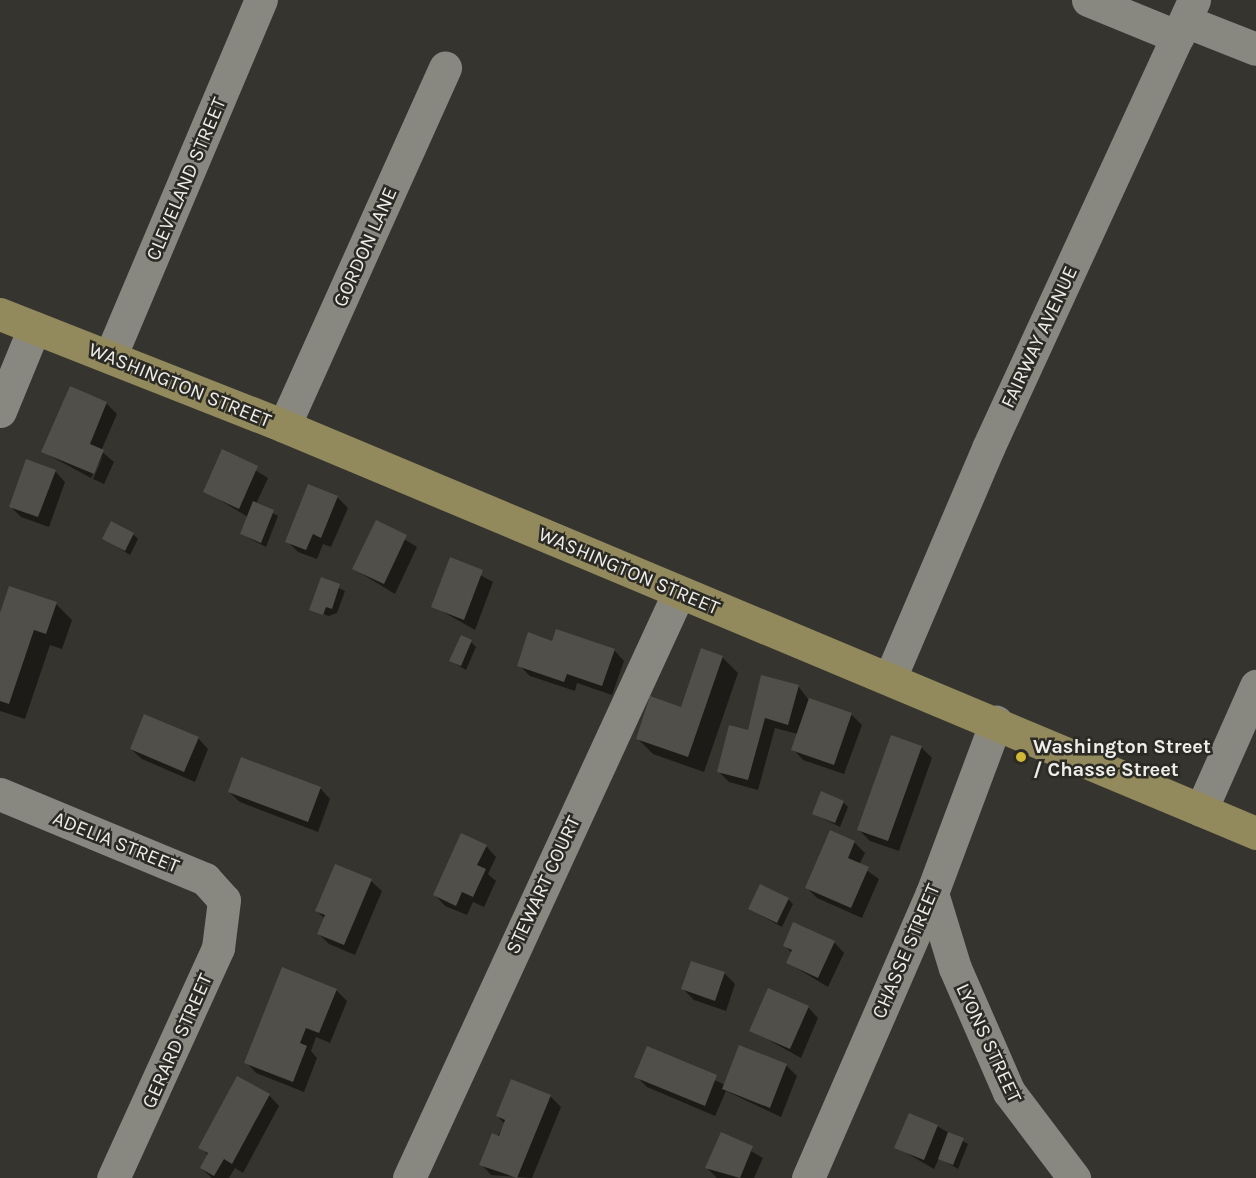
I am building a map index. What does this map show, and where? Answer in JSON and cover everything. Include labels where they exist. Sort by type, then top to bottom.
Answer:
[{"type":"main road","name":"WASHINGTON STREET","points":[[0,314],[284,426],[996,722],[1256,833]]},
{"type":"street","name":"CLEVELAND STREET","points":[[111,357],[261,0]]},
{"type":"street","points":[[1088,0],[1186,19],[1256,50]]},
{"type":"street","name":"FAIRWAY AVENUE","points":[[890,678],[988,448],[1186,19]]},
{"type":"street","name":"GORDON LANE","points":[[284,426],[445,67]]},
{"type":"street","points":[[0,411],[34,328]]},
{"type":"street","name":"STEWART COURT","points":[[409,1178],[679,592]]},
{"type":"street","points":[[1201,810],[1256,686]]},
{"type":"street","name":"CHASSE STREET","points":[[808,1178],[932,893],[996,722]]},
{"type":"street","name":"ADELIA STREET","points":[[0,795],[205,879],[224,900]]},
{"type":"street","name":"LYONS STREET","points":[[932,893],[955,968],[1009,1092],[1048,1150],[1074,1178]]},
{"type":"street","name":"GERARD STREET","points":[[113,1178],[218,948],[224,900]]},
{"type":"building","points":[[70,386],[107,402],[90,444],[104,450],[94,474],[41,452]]},
{"type":"building","points":[[222,449],[258,466],[239,509],[203,492]]},
{"type":"building","points":[[26,459],[56,470],[38,517],[9,507]]},
{"type":"building","points":[[308,484],[338,496],[321,538],[313,534],[306,550],[285,542]]},
{"type":"building","points":[[253,501],[274,510],[261,543],[240,534]]},
{"type":"building","points":[[376,520],[407,535],[384,584],[352,569]]},
{"type":"building","points":[[111,521],[134,533],[125,551],[102,539]]},
{"type":"building","points":[[450,557],[483,570],[464,620],[431,607]]},
{"type":"building","points":[[321,577],[340,584],[332,609],[326,607],[323,615],[309,610]]},
{"type":"building","points":[[9,586],[57,602],[46,634],[34,630],[9,704],[0,701],[0,613]]},
{"type":"building","points":[[556,629],[615,649],[602,686],[567,674],[564,682],[517,666],[528,632],[552,641]]},
{"type":"building","points":[[461,635],[472,640],[461,666],[449,661]]},
{"type":"building","points":[[701,648],[723,656],[688,757],[636,739],[650,696],[681,707]]},
{"type":"building","points":[[761,675],[799,685],[788,725],[765,718],[748,780],[717,772],[729,725],[748,730]]},
{"type":"building","points":[[809,698],[852,713],[834,765],[791,750]]},
{"type":"building","points":[[144,714],[199,737],[184,772],[130,749]]},
{"type":"building","points":[[891,735],[922,746],[888,841],[857,830]]},
{"type":"building","points":[[241,757],[321,787],[308,822],[228,792]]},
{"type":"building","points":[[821,791],[844,801],[835,823],[812,814]]},
{"type":"building","points":[[830,830],[855,841],[848,858],[869,867],[851,908],[805,888]]},
{"type":"building","points":[[461,833],[487,845],[477,865],[486,869],[473,897],[462,892],[456,906],[433,895]]},
{"type":"building","points":[[335,864],[372,879],[344,945],[317,934],[325,915],[315,911]]},
{"type":"building","points":[[760,884],[789,898],[777,923],[748,909]]},
{"type":"building","points":[[793,922],[835,941],[818,978],[786,963],[792,950],[783,946]]},
{"type":"building","points":[[691,961],[725,972],[715,1001],[681,989]]},
{"type":"building","points":[[282,967],[337,989],[319,1033],[306,1028],[300,1043],[307,1046],[293,1082],[244,1063]]},
{"type":"building","points":[[768,988],[809,1006],[790,1049],[749,1031]]},
{"type":"building","points":[[739,1045],[787,1064],[770,1108],[722,1089]]},
{"type":"building","points":[[647,1046],[717,1075],[705,1106],[634,1077]]},
{"type":"building","points":[[237,1076],[270,1094],[232,1164],[224,1159],[214,1176],[200,1168],[208,1153],[198,1148]]},
{"type":"building","points":[[511,1079],[551,1095],[517,1178],[479,1165],[492,1133],[499,1136],[505,1120],[496,1116]]},
{"type":"building","points":[[909,1113],[938,1125],[924,1160],[894,1148]]},
{"type":"building","points":[[721,1132],[753,1146],[740,1178],[705,1168]]},
{"type":"building","points":[[948,1132],[964,1138],[953,1165],[938,1159]]},
{"type":"place","name":"Washington Street / Chasse Street","points":[[1021,757]]}]
